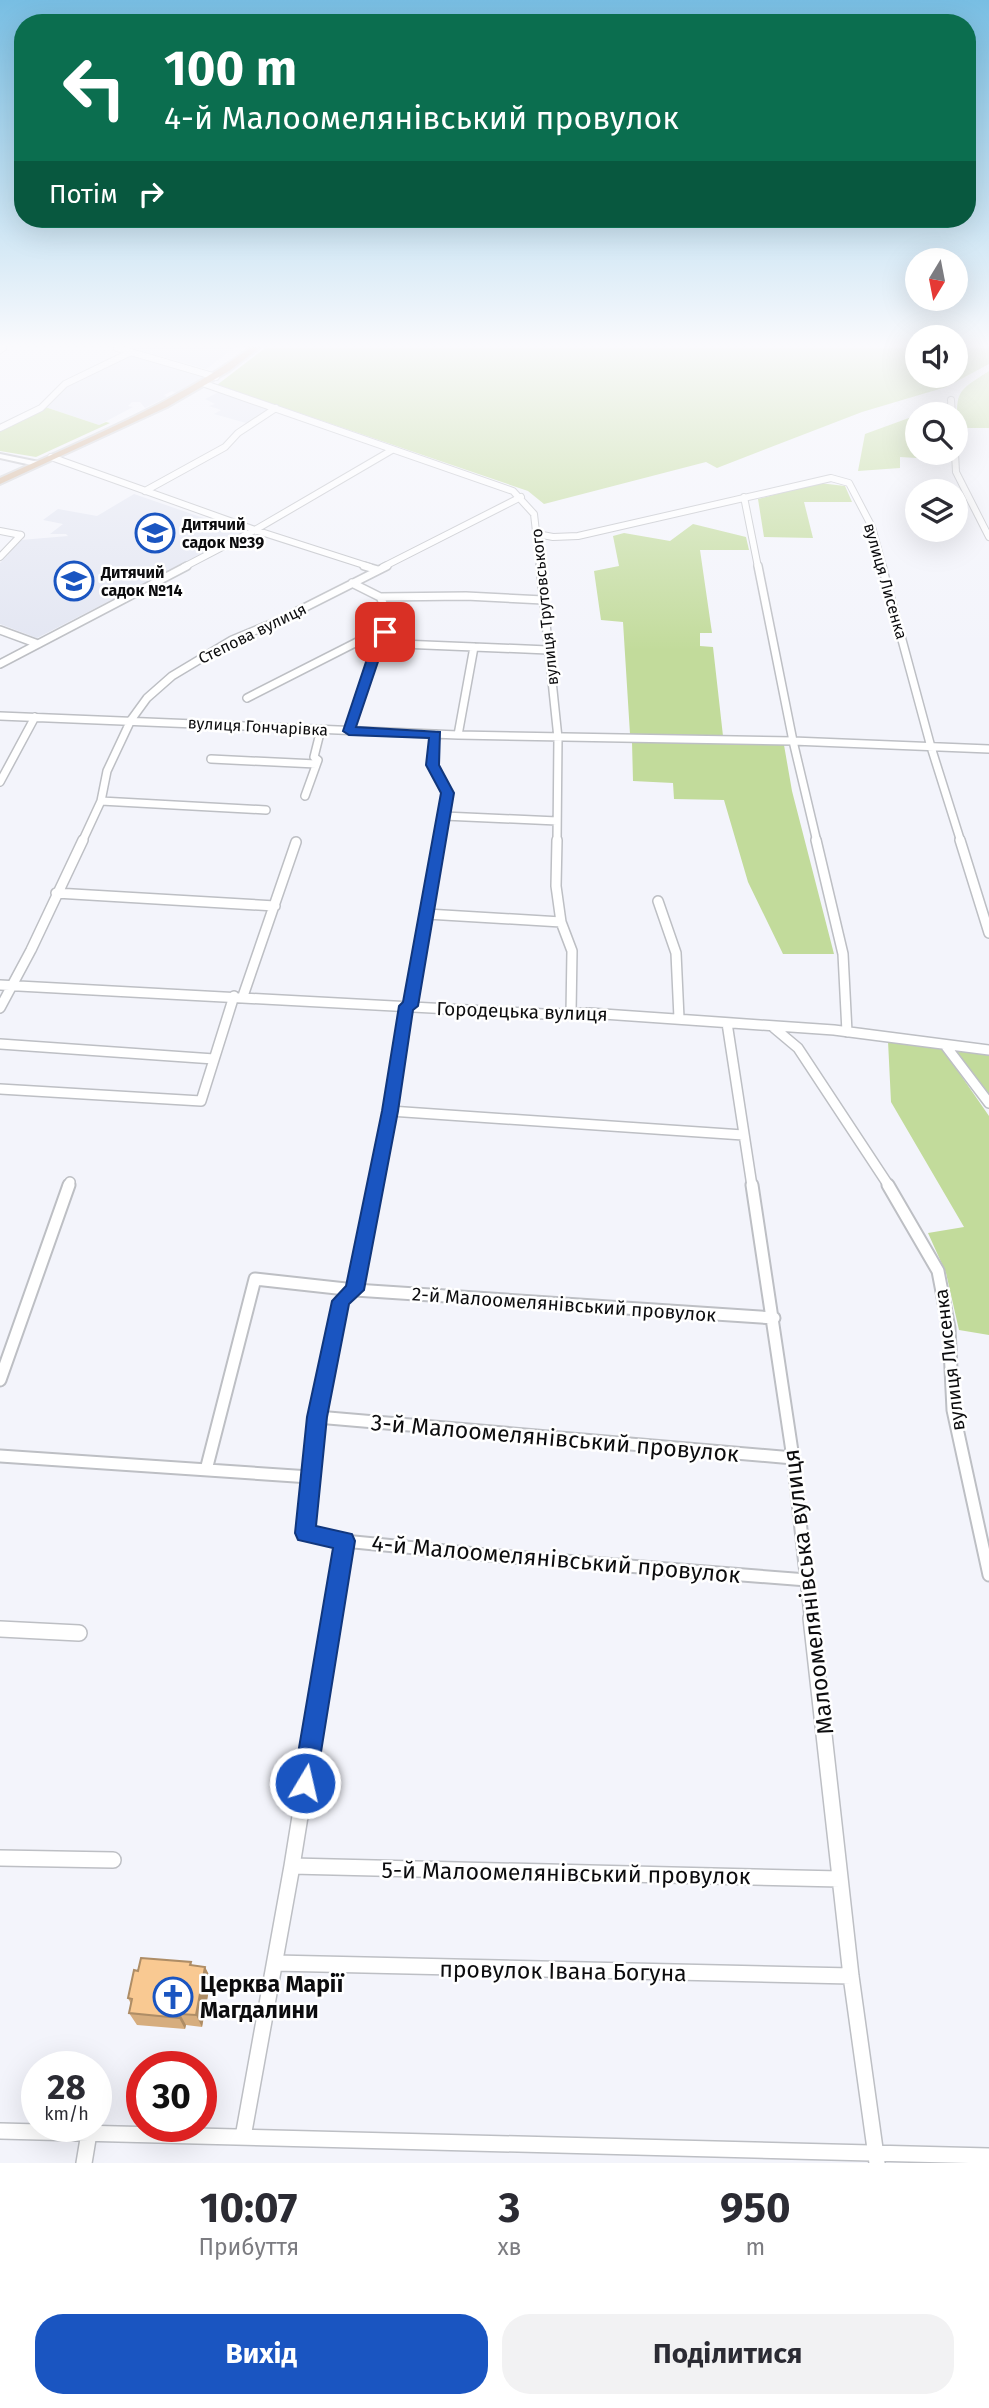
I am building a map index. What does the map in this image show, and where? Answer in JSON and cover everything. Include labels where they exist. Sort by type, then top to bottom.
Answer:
[{"type":"main road","points":[[0,481],[68,449]]},
{"type":"main road","points":[[0,456],[36,464]]},
{"type":"street","points":[[145,491],[221,449]]},
{"type":"street","points":[[389,449],[513,491],[521,497]]},
{"type":"street","points":[[0,664],[254,530],[392,450]]},
{"type":"street","points":[[51,457],[254,530],[378,570]]},
{"type":"street","points":[[956,465],[956,472],[989,537]]},
{"type":"street","name":"вулиця Лисенка","points":[[537,534],[554,537],[578,536],[831,478],[849,483],[872,527],[931,747],[989,933]]},
{"type":"street","name":"вулиця Трутовського","points":[[521,497],[534,513],[558,738],[556,886],[561,922],[572,951],[571,1013]]},
{"type":"street","name":"Степова вулиця","points":[[0,1008],[5,985],[32,950],[56,893],[101,801],[107,771],[131,720],[147,698],[172,676],[232,640],[278,621],[521,497]]},
{"type":"street","points":[[744,497],[793,741],[843,954],[847,1032]]},
{"type":"street","points":[[0,531],[21,535],[0,557]]},
{"type":"street","points":[[352,583],[380,597],[466,596],[542,600]]},
{"type":"street","points":[[349,731],[377,647],[391,620],[380,597]]},
{"type":"street","points":[[0,630],[38,644]]},
{"type":"street","points":[[385,632],[391,640],[401,644],[548,650]]},
{"type":"street","points":[[247,698],[361,640],[385,632]]},
{"type":"street","points":[[458,736],[474,647]]},
{"type":"street","name":"вулиця Гончарівка","points":[[0,716],[558,738]]},
{"type":"street","points":[[0,782],[35,717]]},
{"type":"street","points":[[305,796],[318,760],[314,757],[321,729]]},
{"type":"street","points":[[0,1456],[310,1477],[317,1417],[341,1301],[355,1290],[444,816],[447,793],[432,765],[436,734]]},
{"type":"street","points":[[558,738],[793,741],[989,749]]},
{"type":"street","points":[[211,759],[316,764]]},
{"type":"street","points":[[101,801],[266,810]]},
{"type":"street","points":[[444,816],[557,821]]},
{"type":"street","points":[[0,1089],[201,1101],[214,1059],[275,906],[296,842]]},
{"type":"street","points":[[56,893],[275,906]]},
{"type":"street","points":[[658,901],[676,953],[679,1018]]},
{"type":"street","points":[[427,914],[561,922]]},
{"type":"street","name":"Городецька вулиця","points":[[5,985],[679,1018],[834,1030],[989,1051]]},
{"type":"street","name":"Малоомелянівська вулиця","points":[[727,1023],[774,1318],[793,1458],[851,1976],[877,2158]]},
{"type":"street","name":"вулиця Лисенка","points":[[773,1026],[798,1048],[883,1176],[938,1271],[949,1328],[953,1410],[989,1575]]},
{"type":"street","points":[[0,1044],[214,1059]]},
{"type":"street","points":[[945,1045],[989,1103]]},
{"type":"street","points":[[390,1111],[743,1135]]},
{"type":"street","points":[[0,1380],[70,1182]]},
{"type":"street","name":"2-й Малоомелянівський провулок","points":[[206,1470],[255,1279],[355,1290],[774,1318]]},
{"type":"street","name":"3-й Малоомелянівський провулок","points":[[317,1417],[793,1458]]},
{"type":"street","name":"4-й Малоомелянівський провулок","points":[[310,1477],[305,1533],[344,1541],[487,1555],[807,1580]]},
{"type":"street","points":[[243,2137],[292,1866],[344,1541]]},
{"type":"street","points":[[0,1629],[79,1633]]},
{"type":"street","points":[[0,1858],[113,1860]]},
{"type":"street","name":"5-й Малоомелянівський провулок","points":[[292,1866],[840,1879]]},
{"type":"street","name":"провулок Івана Богуна","points":[[275,1963],[851,1976]]},
{"type":"street","points":[[0,2131],[21,2131]]},
{"type":"street","points":[[112,2134],[877,2158],[989,2156]]},
{"type":"street","points":[[84,2163],[88,2142]]},
{"type":"shaded area","points":[[134,494],[244,532],[37,638],[0,624],[0,563],[21,540],[68,536],[50,534],[63,524],[43,520],[58,509],[97,516]]},
{"type":"green space","points":[[0,449],[54,449],[36,457]]},
{"type":"green space","points":[[405,449],[766,449],[717,468],[706,462],[544,504],[528,491]]},
{"type":"green space","points":[[862,449],[905,449],[905,457],[900,457],[900,468],[858,471]]},
{"type":"green space","points":[[819,483],[845,486],[852,502],[804,502],[813,538],[764,537],[758,499]]},
{"type":"green space","points":[[693,524],[746,537],[749,550],[700,550],[712,633],[700,633],[700,646],[713,647],[723,736],[630,734],[623,622],[601,620],[594,571],[619,566],[613,536],[624,533],[670,541]]},
{"type":"green space","points":[[632,742],[784,745],[792,791],[834,954],[783,954],[748,882],[724,800],[674,799],[673,783],[633,781]]},
{"type":"green space","points":[[888,1041],[942,1048],[989,1116],[989,1335],[959,1330],[946,1273],[928,1233],[964,1227],[891,1102]]},
{"type":"green space","points":[[955,1050],[989,1055],[989,1094]]},
{"type":"building","name":"Церква Марії Магдалини","points":[[141,1958],[191,1962],[190,1965],[205,1967],[196,2015],[180,2014],[179,2018],[129,2013],[132,1999],[128,1998],[134,1970],[138,1971]]},
{"type":"place","name":"Дитячий садок №39","points":[[155,533]]},
{"type":"place","name":"Дитячий садок №14","points":[[74,581]]},
{"type":"place","name":"Церква Марії Магдалини","points":[[173,1997]]},
{"type":"route","points":[[305,1783],[344,1541],[305,1533],[317,1417],[341,1301],[355,1290],[390,1111],[406,1006],[410,1006],[447,793],[432,765],[436,734],[349,731],[377,647],[385,632]]}]
